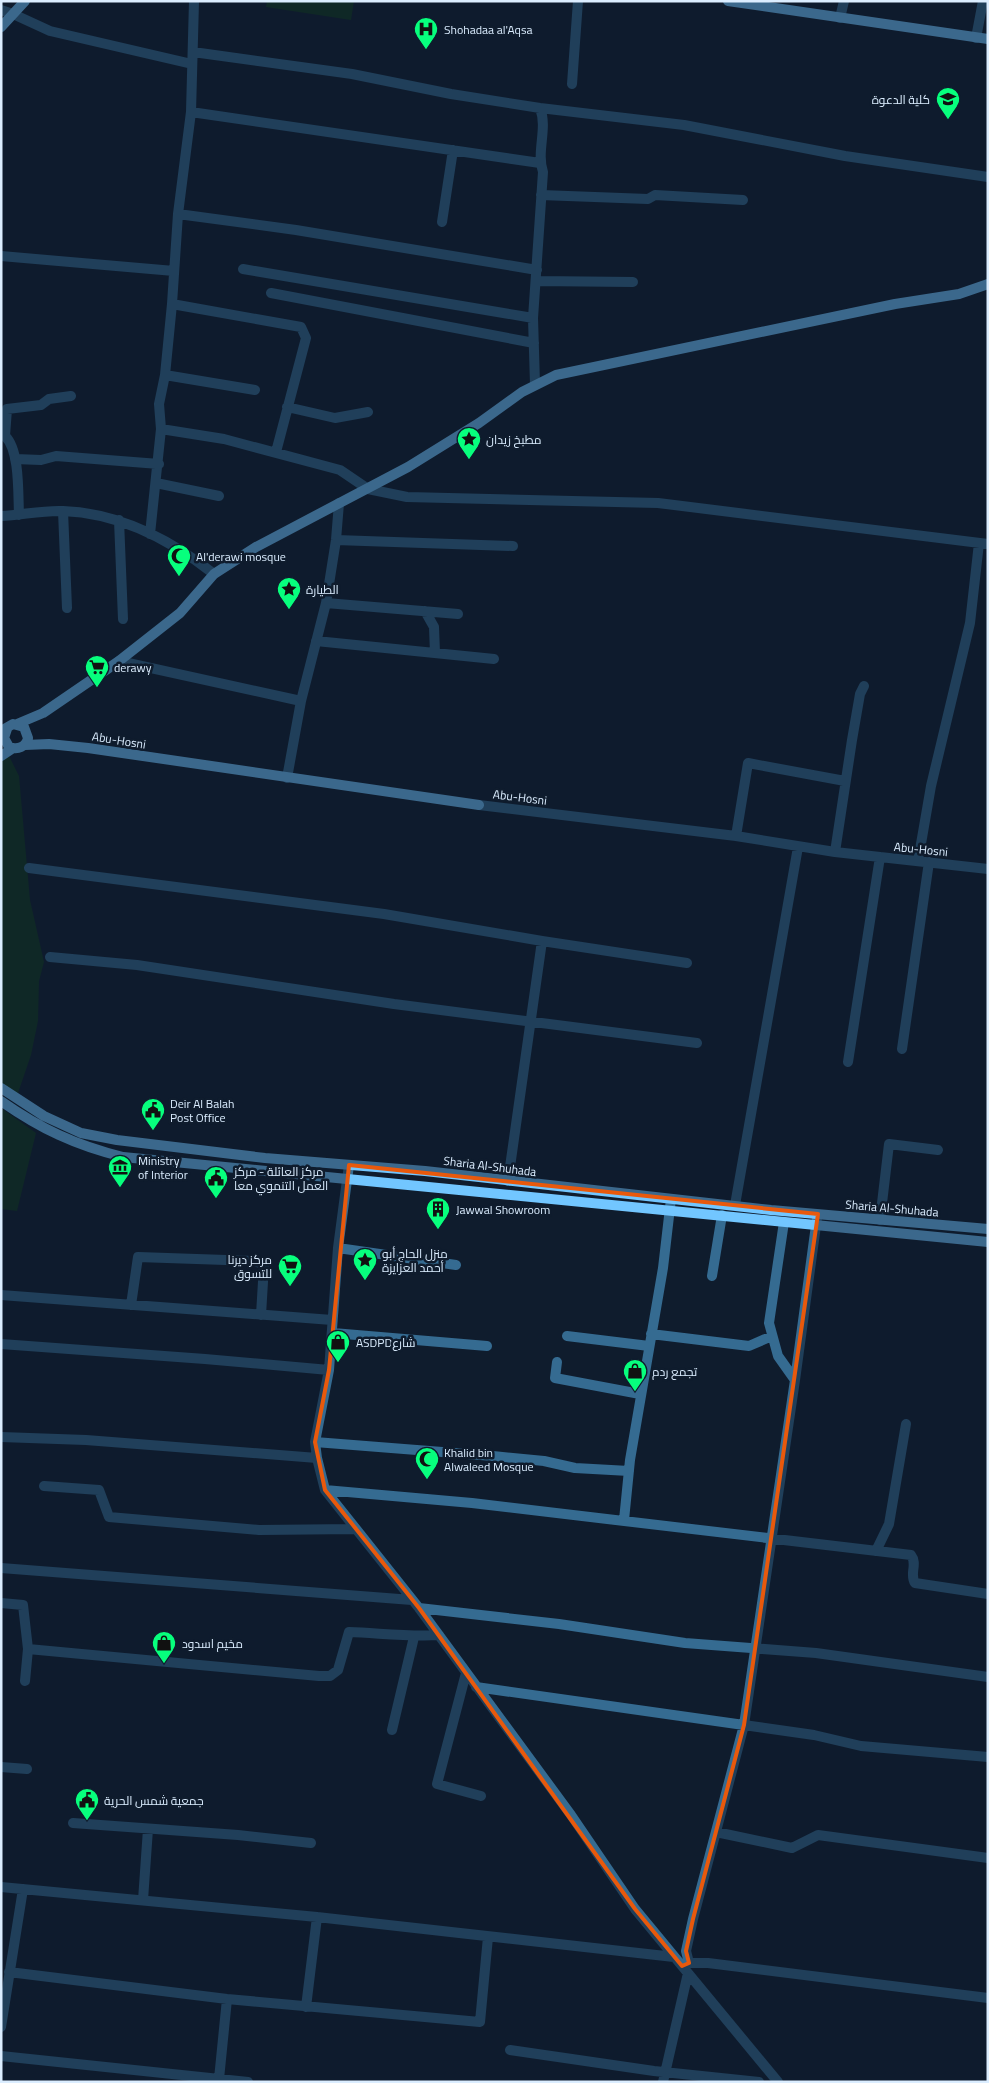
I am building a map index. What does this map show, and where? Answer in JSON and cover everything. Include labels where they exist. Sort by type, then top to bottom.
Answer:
[{"type":"main road","points":[[1,27],[25,1]]},
{"type":"main road","points":[[728,1],[988,39]]},
{"type":"main road","points":[[13,748],[6,744],[3,735],[17,724],[43,712],[119,661],[180,613],[214,574],[256,547],[368,489],[472,428],[535,384],[556,376],[895,304],[959,294],[988,284]]},
{"type":"main road","points":[[25,745],[28,734],[43,712]]},
{"type":"main road","name":"Abu-Hosni","points":[[17,724],[24,727],[28,734],[49,744]]},
{"type":"main road","name":"Abu-Hosni","points":[[1,756],[13,748],[25,745],[49,744],[480,804]]},
{"type":"main road","name":"Sharia Al-Shuhada","points":[[1,1088],[44,1116],[81,1133],[180,1148],[424,1171],[818,1214],[988,1229]]},
{"type":"main road","name":"Sharia Al-Shuhada","points":[[1,1101],[54,1134],[79,1145],[123,1157],[988,1242]]},
{"type":"street","points":[[150,534],[159,464],[161,429],[159,404],[172,304],[178,214],[191,112],[194,1]]},
{"type":"street","points":[[572,84],[578,1]]},
{"type":"street","points":[[840,18],[844,1]]},
{"type":"street","points":[[976,38],[983,1]]},
{"type":"street","points":[[1,10],[50,31],[118,49],[192,64]]},
{"type":"street","points":[[193,52],[352,74],[451,94],[540,108],[684,125],[845,156],[988,177]]},
{"type":"street","points":[[535,384],[532,318],[543,172],[540,163],[544,118],[540,108]]},
{"type":"street","points":[[191,112],[540,163]]},
{"type":"street","points":[[442,222],[453,150]]},
{"type":"street","points":[[541,195],[648,199],[654,195],[743,200]]},
{"type":"street","points":[[178,214],[296,230],[537,270]]},
{"type":"street","points":[[1,256],[174,271]]},
{"type":"street","points":[[243,269],[532,318]]},
{"type":"street","points":[[536,281],[633,282]]},
{"type":"street","points":[[271,294],[534,343]]},
{"type":"street","points":[[172,304],[301,327],[306,338],[276,452]]},
{"type":"street","points":[[164,375],[255,390]]},
{"type":"street","points":[[19,515],[15,459],[5,436],[7,410],[41,404],[49,399],[71,396]]},
{"type":"street","points":[[287,407],[335,418],[368,412]]},
{"type":"street","points":[[161,429],[224,439],[276,452],[340,470],[368,489],[407,497],[658,503],[983,544],[970,623],[934,776],[918,861]]},
{"type":"street","points":[[15,459],[41,460],[56,456],[159,464]]},
{"type":"street","points":[[156,483],[219,496]]},
{"type":"street","points":[[287,778],[301,701],[326,603],[336,540],[339,503]]},
{"type":"street","points":[[63,511],[67,608]]},
{"type":"street","points":[[1,516],[63,511],[119,520],[150,534],[194,558],[214,574]]},
{"type":"street","points":[[119,520],[123,619]]},
{"type":"street","points":[[336,540],[513,546]]},
{"type":"street","points":[[326,603],[458,614]]},
{"type":"street","points":[[424,611],[434,627],[435,653]]},
{"type":"street","points":[[316,641],[494,659]]},
{"type":"street","points":[[119,661],[301,701]]},
{"type":"street","points":[[835,852],[860,694],[864,686]]},
{"type":"street","points":[[736,836],[748,763],[845,781]]},
{"type":"street","name":"Abu-Hosni","points":[[480,804],[736,836],[835,852],[988,869]]},
{"type":"street","points":[[735,1205],[798,847]]},
{"type":"street","points":[[848,1062],[880,857]]},
{"type":"street","points":[[902,1049],[930,862]]},
{"type":"street","points":[[28,868],[384,914],[687,963]]},
{"type":"street","points":[[508,1181],[542,941]]},
{"type":"street","points":[[50,957],[137,965],[320,994],[697,1043]]},
{"type":"street","points":[[880,1220],[889,1144],[938,1150]]},
{"type":"street","points":[[349,1165],[338,1248],[329,1370],[316,1442],[317,1458],[326,1490],[439,1635],[571,1815],[635,1909],[674,1957],[686,1967],[778,2082]]},
{"type":"street","points":[[624,1520],[628,1471],[663,1268],[671,1199]]},
{"type":"street","points":[[665,2077],[693,1919],[744,1725],[757,1649],[770,1538],[795,1380],[818,1214]]},
{"type":"street","points":[[712,1276],[722,1215]]},
{"type":"street","points":[[784,1222],[769,1323],[778,1356],[795,1380]]},
{"type":"street","points":[[338,1248],[456,1265]]},
{"type":"street","points":[[131,1305],[138,1258],[255,1261],[264,1265],[261,1315]]},
{"type":"street","points":[[1,1295],[332,1320]]},
{"type":"street","points":[[333,1333],[487,1346]]},
{"type":"street","points":[[651,1334],[749,1346],[772,1336]]},
{"type":"street","points":[[567,1336],[649,1346]]},
{"type":"street","points":[[1,1344],[329,1370]]},
{"type":"street","points":[[557,1362],[556,1378],[640,1394]]},
{"type":"street","points":[[876,1551],[889,1524],[906,1424]]},
{"type":"street","points":[[1,1438],[86,1440],[317,1458]]},
{"type":"street","points":[[316,1442],[493,1456],[575,1468],[628,1471]]},
{"type":"street","points":[[44,1486],[99,1490],[109,1517],[260,1530],[355,1529]]},
{"type":"street","points":[[326,1490],[472,1503],[911,1555],[914,1562],[912,1578],[915,1583],[988,1594]]},
{"type":"street","points":[[1,1568],[412,1600]]},
{"type":"street","points":[[1,1603],[23,1605],[28,1649],[25,1681]]},
{"type":"street","points":[[419,1608],[560,1624],[685,1643],[816,1653],[988,1677]]},
{"type":"street","points":[[28,1649],[330,1676],[338,1670],[349,1632],[414,1636],[439,1635]]},
{"type":"street","points":[[392,1730],[414,1636]]},
{"type":"street","points":[[466,1673],[437,1784],[480,1796]]},
{"type":"street","points":[[476,1687],[814,1735],[862,1746],[988,1757]]},
{"type":"street","points":[[1,1767],[27,1769]]},
{"type":"street","points":[[73,1823],[238,1835],[312,1843]]},
{"type":"street","points":[[143,1900],[148,1828]]},
{"type":"street","points":[[716,1832],[792,1848],[818,1835],[988,1858]]},
{"type":"street","points":[[1,1887],[317,1917],[674,1957]]},
{"type":"street","points":[[1,2028],[23,1889]]},
{"type":"street","points":[[306,2006],[317,1917]]},
{"type":"street","points":[[9,1972],[227,1999],[480,2022],[488,1937]]},
{"type":"street","points":[[686,1967],[819,1976],[988,1998]]},
{"type":"street","points":[[219,2078],[227,1999]]},
{"type":"street","points":[[510,2050],[665,2077],[759,2082]]},
{"type":"street","points":[[1,2056],[248,2082]]},
{"type":"highlighted area","points":[[349,1165],[818,1214],[744,1725],[693,1919],[686,1951],[689,1963],[682,1966],[635,1909],[419,1608],[325,1490],[315,1442],[329,1370]]},
{"type":"green space","points":[[267,1],[354,1],[351,20],[266,7]]},
{"type":"green space","points":[[9,756],[19,776],[30,900],[44,962],[39,981],[38,1021],[31,1055],[17,1096],[1,1085],[1,762]]},
{"type":"green space","points":[[1,1108],[36,1133],[17,1211],[1,1209]]},
{"type":"place","name":"Shohadaa al'Aqsa","points":[[426,50]]},
{"type":"place","name":"كلية الدعوة","points":[[948,120]]},
{"type":"place","name":"مطبخ زيدان","points":[[469,460]]},
{"type":"place","name":"Al'derawi mosque","points":[[179,577]]},
{"type":"place","name":"الطيارة","points":[[289,610]]},
{"type":"place","name":"derawy","points":[[97,688]]},
{"type":"place","name":"Deir Al Balah Post Office","points":[[153,1131]]},
{"type":"place","name":"Ministry of Interior","points":[[120,1188]]},
{"type":"place","name":"مركز العائلة - مركز العمل التنموي معا","points":[[216,1199]]},
{"type":"place","name":"Jawwal Showroom","points":[[438,1230]]},
{"type":"place","name":"منزل الحاج أبو أحمد العزايزة","points":[[365,1281]]},
{"type":"place","name":"مركز ديرنا للتسوق","points":[[290,1287]]},
{"type":"place","name":"ASDPDشارع","points":[[338,1363]]},
{"type":"place","name":"تجمع ردم","points":[[635,1392]]},
{"type":"place","name":"Khalid bin Alwaleed Mosque","points":[[427,1480]]},
{"type":"place","name":"مخيم اسدود","points":[[164,1664]]},
{"type":"place","name":"جمعية شمس الحرية","points":[[87,1821]]}]
